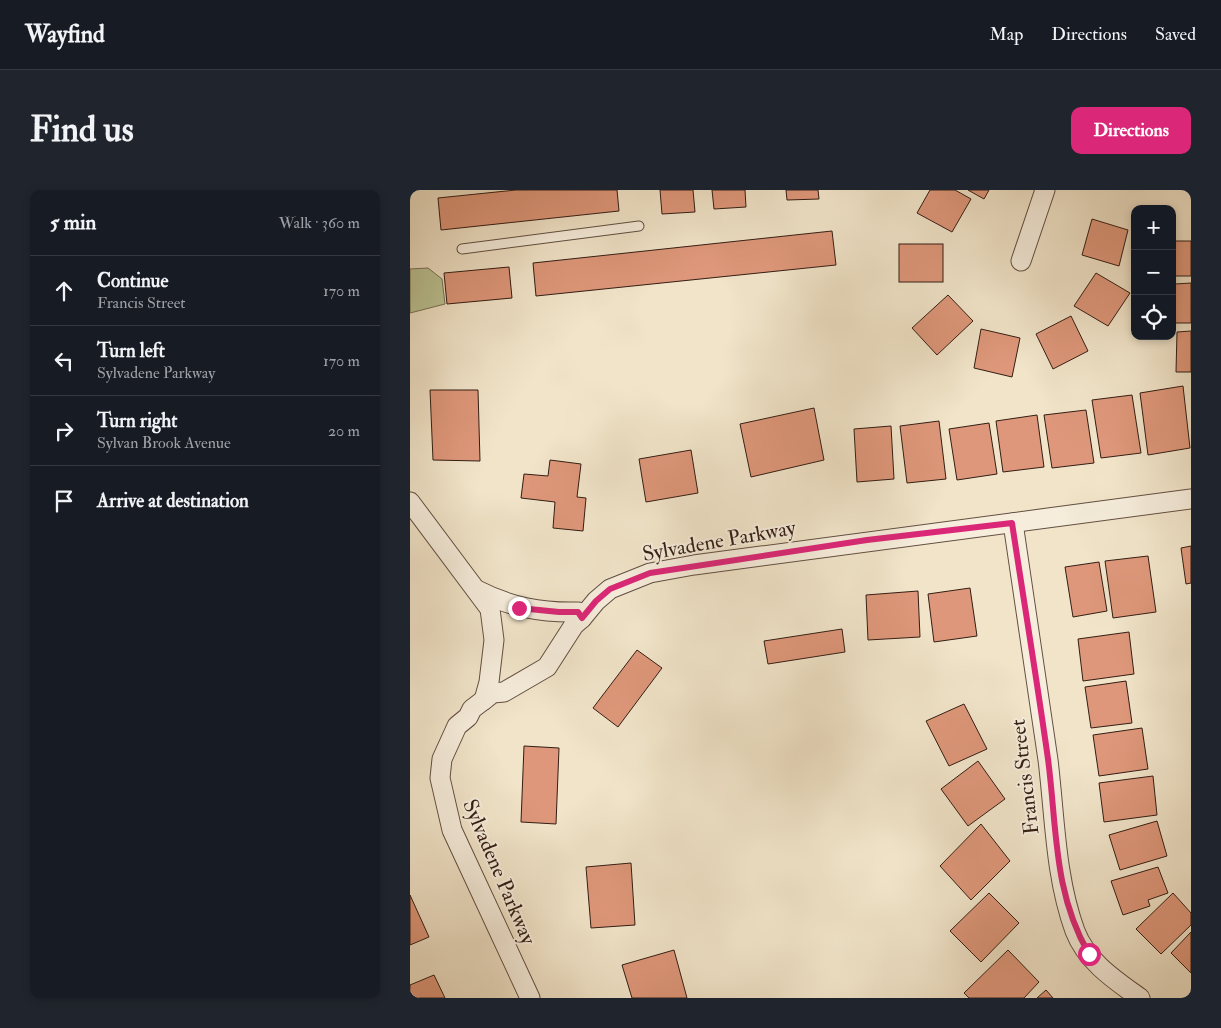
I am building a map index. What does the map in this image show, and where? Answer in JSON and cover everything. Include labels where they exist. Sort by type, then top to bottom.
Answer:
[{"type":"street","points":[[1021,261],[1045,190]]},
{"type":"street","name":"Sylvadene Parkway","points":[[530,998],[452,830],[440,778],[442,759],[457,726],[493,693],[504,692],[547,668],[574,625],[610,589],[650,573],[867,540],[1191,499]]},
{"type":"street","points":[[410,502],[490,609],[494,640],[489,682],[484,700]]},
{"type":"street","name":"Francis Street","points":[[1012,523],[1048,761],[1059,870],[1066,900],[1075,931],[1089,954],[1108,975],[1140,998]]},
{"type":"street","points":[[476,589],[496,600],[519,608],[578,612],[582,618]]},
{"type":"lane","points":[[462,249],[639,226]]},
{"type":"green space","points":[[428,268],[442,279],[445,304],[410,313],[410,269]]},
{"type":"building","points":[[516,190],[617,190],[619,211],[441,230],[438,198]]},
{"type":"building","points":[[660,190],[693,190],[695,212],[662,214]]},
{"type":"building","points":[[712,190],[745,190],[746,207],[714,209]]},
{"type":"building","points":[[786,190],[818,190],[819,199],[787,200]]},
{"type":"building","points":[[930,190],[955,190],[971,199],[952,232],[917,213]]},
{"type":"building","points":[[968,190],[989,190],[984,199]]},
{"type":"building","points":[[1092,219],[1128,230],[1119,266],[1082,255]]},
{"type":"building","points":[[832,231],[836,265],[536,296],[533,263]]},
{"type":"building","points":[[1176,241],[1191,241],[1191,276],[1176,276]]},
{"type":"building","points":[[899,244],[943,244],[943,282],[899,282]]},
{"type":"building","points":[[509,267],[512,298],[447,304],[444,273]]},
{"type":"building","points":[[1096,273],[1130,293],[1108,326],[1074,306]]},
{"type":"building","points":[[1191,283],[1191,323],[1176,323],[1176,284]]},
{"type":"building","points":[[948,295],[973,321],[937,355],[912,328]]},
{"type":"building","points":[[1071,316],[1088,351],[1053,369],[1036,334]]},
{"type":"building","points":[[981,329],[1020,338],[1012,377],[974,368]]},
{"type":"building","points":[[1191,331],[1191,372],[1176,372],[1177,332]]},
{"type":"building","points":[[1183,386],[1190,448],[1148,455],[1140,393]]},
{"type":"building","points":[[430,390],[478,390],[480,461],[433,460]]},
{"type":"building","points":[[1132,395],[1141,453],[1101,458],[1092,400]]},
{"type":"building","points":[[814,408],[824,460],[751,477],[740,424]]},
{"type":"building","points":[[1086,410],[1094,463],[1052,468],[1044,415]]},
{"type":"building","points":[[1037,415],[1044,467],[1003,472],[996,421]]},
{"type":"building","points":[[939,421],[946,479],[907,483],[900,426]]},
{"type":"building","points":[[989,423],[997,474],[957,480],[949,429]]},
{"type":"building","points":[[891,426],[894,479],[857,482],[854,429]]},
{"type":"building","points":[[691,450],[698,493],[646,502],[639,459]]},
{"type":"building","points":[[550,460],[581,464],[577,497],[586,498],[583,531],[553,528],[555,502],[521,498],[524,474],[548,476]]},
{"type":"building","points":[[1191,546],[1191,583],[1186,584],[1181,548]]},
{"type":"building","points":[[1148,556],[1156,612],[1113,618],[1105,561]]},
{"type":"building","points":[[1099,562],[1107,611],[1073,617],[1065,567]]},
{"type":"building","points":[[970,588],[977,636],[934,642],[928,594]]},
{"type":"building","points":[[918,591],[920,637],[868,640],[866,595]]},
{"type":"building","points":[[842,629],[845,652],[768,664],[764,641]]},
{"type":"building","points":[[1129,632],[1134,674],[1083,681],[1078,639]]},
{"type":"building","points":[[637,650],[662,668],[618,727],[593,708]]},
{"type":"building","points":[[1126,681],[1132,723],[1091,728],[1085,687]]},
{"type":"building","points":[[964,704],[987,749],[949,766],[926,721]]},
{"type":"building","points":[[1142,728],[1148,769],[1099,776],[1093,735]]},
{"type":"building","points":[[524,746],[559,748],[556,824],[521,822]]},
{"type":"building","points":[[978,761],[1005,799],[968,826],[941,789]]},
{"type":"building","points":[[1153,776],[1157,815],[1104,822],[1099,783]]},
{"type":"building","points":[[1157,821],[1167,856],[1120,870],[1109,835]]},
{"type":"building","points":[[981,824],[1010,861],[971,900],[940,866]]},
{"type":"building","points":[[631,863],[635,925],[591,928],[586,867]]},
{"type":"building","points":[[1158,867],[1168,893],[1148,900],[1150,906],[1123,915],[1111,881]]},
{"type":"building","points":[[989,893],[1019,923],[981,962],[950,931]]},
{"type":"building","points":[[1173,893],[1191,913],[1191,925],[1161,954],[1136,929]]},
{"type":"building","points":[[410,895],[429,937],[410,945]]},
{"type":"building","points":[[1191,932],[1191,973],[1171,953]]},
{"type":"building","points":[[674,950],[687,998],[632,998],[622,965]]},
{"type":"building","points":[[1008,950],[1039,982],[1024,998],[969,998],[964,993]]},
{"type":"building","points":[[434,975],[445,998],[410,998],[410,985]]},
{"type":"building","points":[[1046,990],[1053,998],[1037,998]]},
{"type":"route","points":[[519,608],[578,612],[582,618],[596,601],[610,589],[650,573],[867,540],[1012,523],[1048,761],[1059,870],[1075,931],[1089,954]]}]
